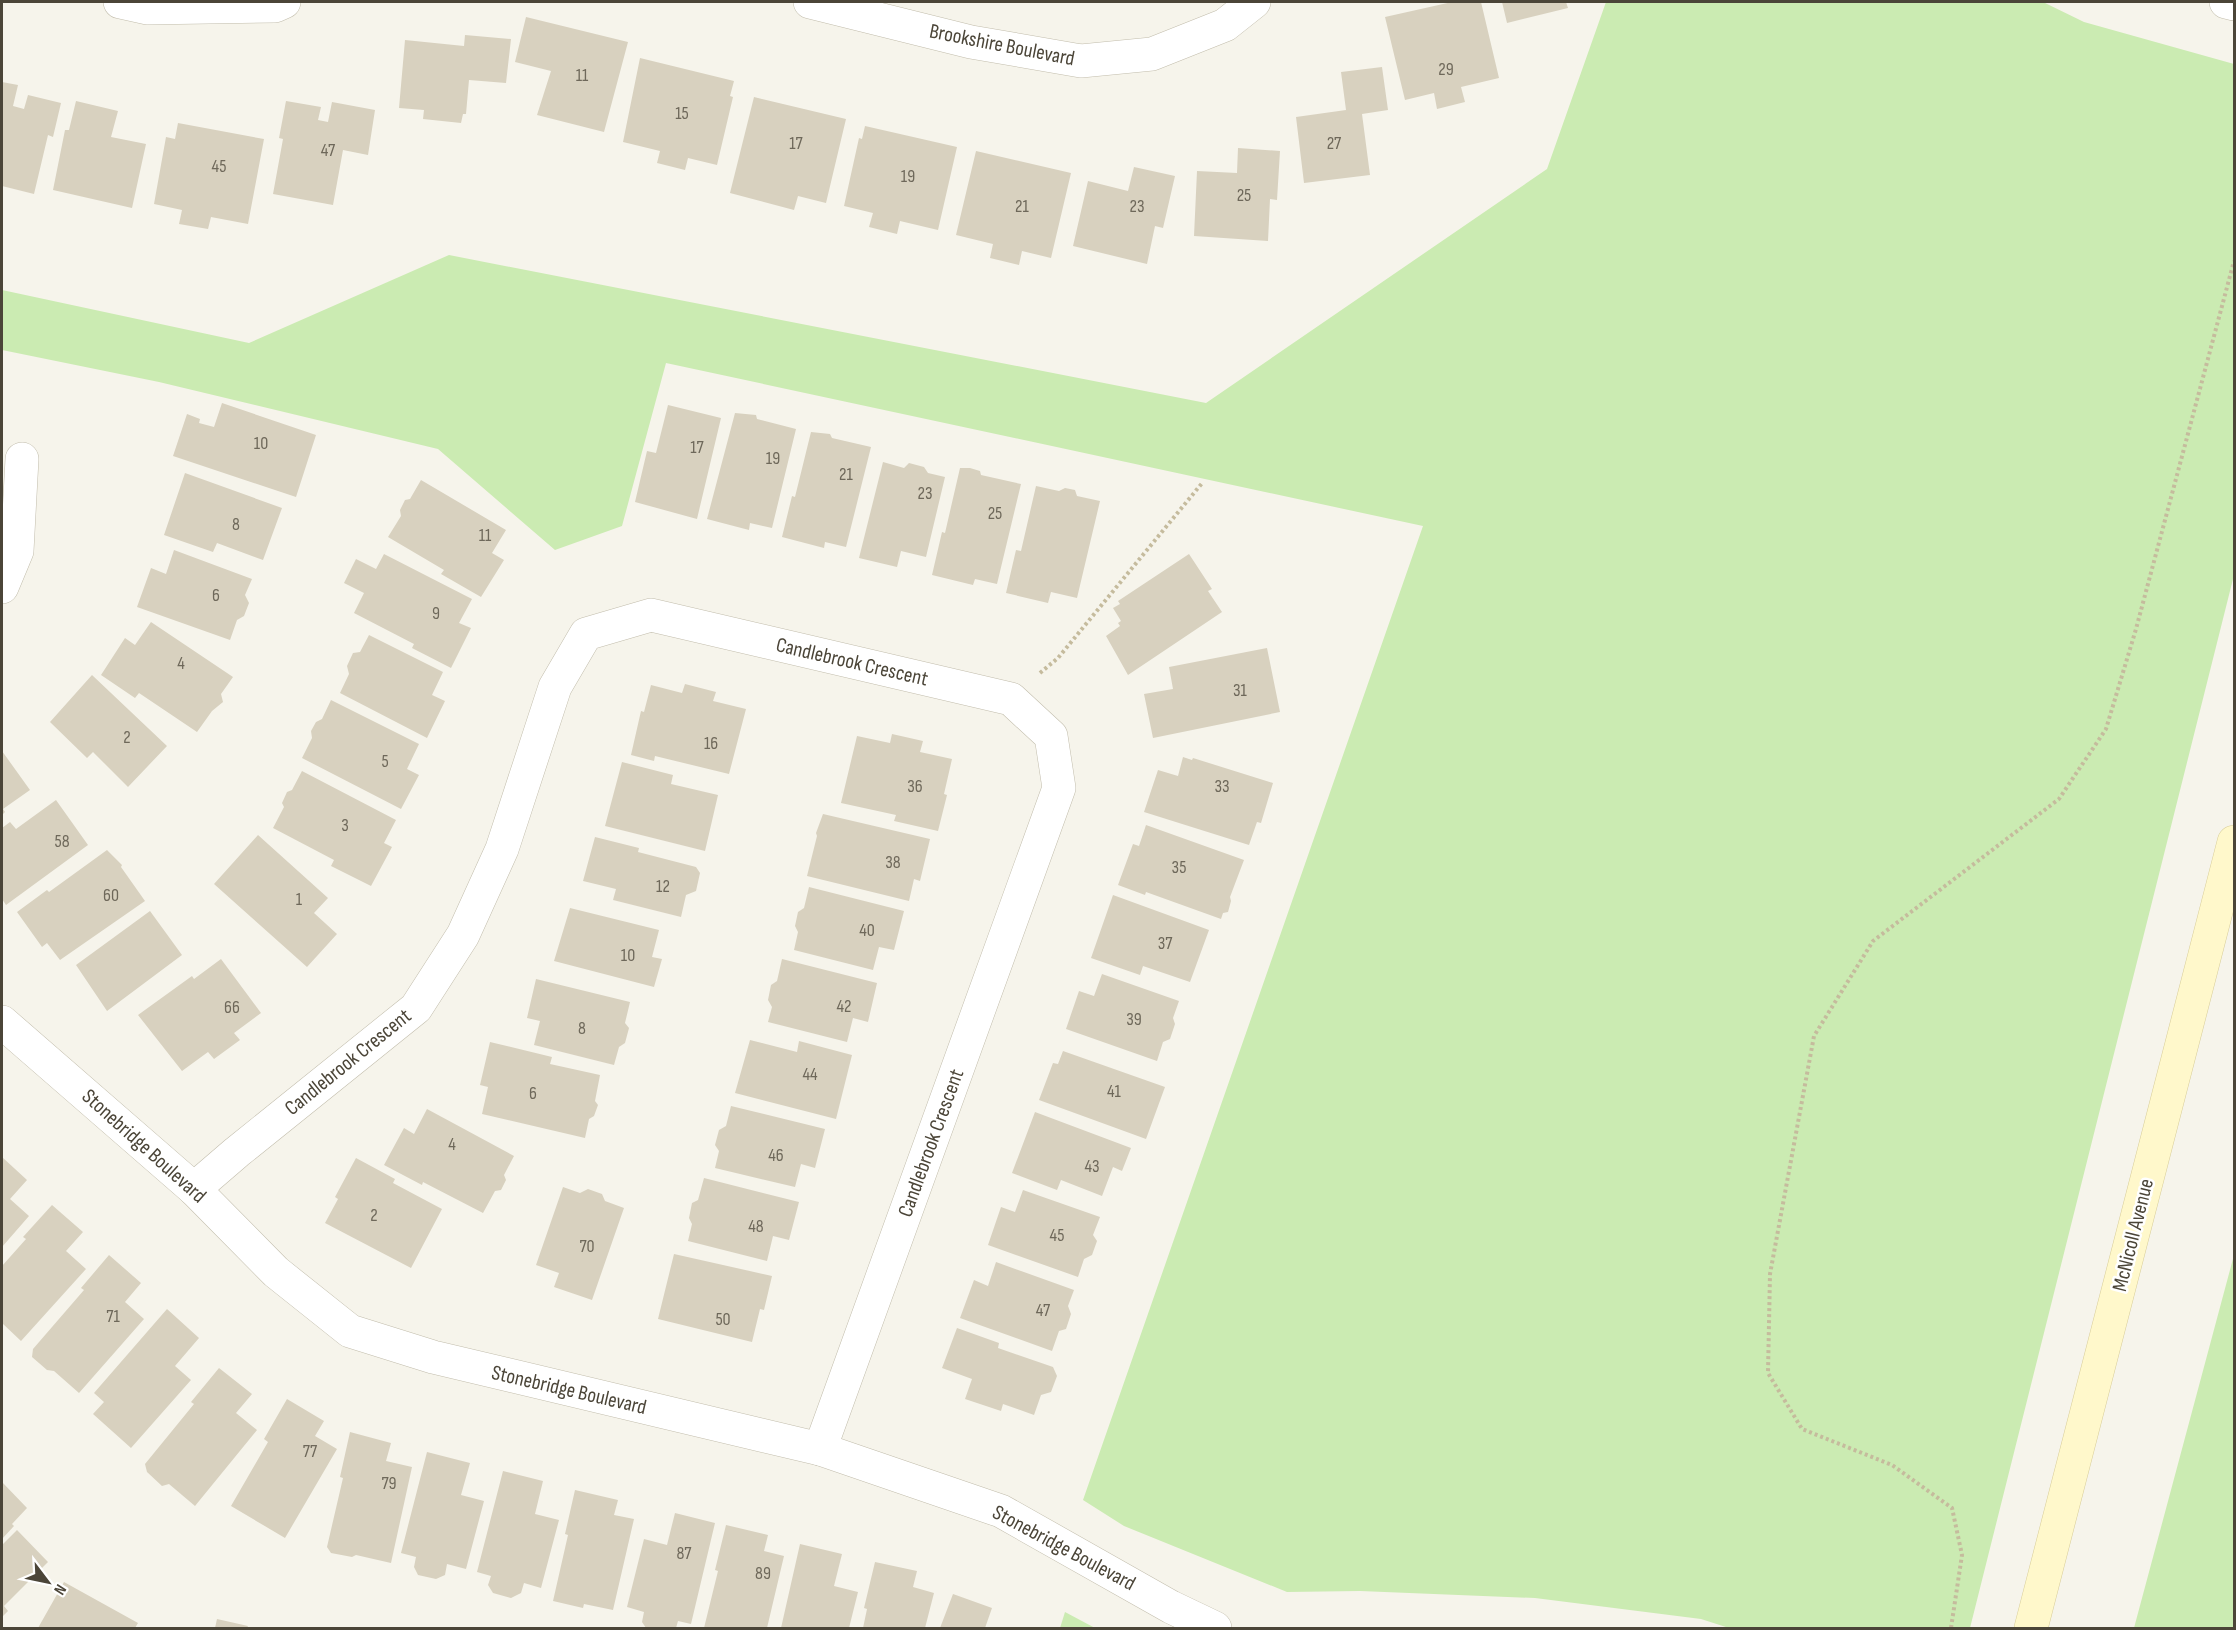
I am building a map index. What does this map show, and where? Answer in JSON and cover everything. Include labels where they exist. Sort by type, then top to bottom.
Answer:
[{"type":"main road","name":"McNicoll Avenue","points":[[2031,1629],[2235,842]]},
{"type":"street","points":[[120,2],[147,8],[275,6],[284,2]]},
{"type":"street","name":"Brookshire Boulevard","points":[[810,2],[971,42],[1081,61],[1152,54],[1225,25],[1254,2]]},
{"type":"street","points":[[2226,2],[2235,4]]},
{"type":"street","points":[[2,586],[16,551],[22,459]]},
{"type":"street","name":"Candlebrook Crescent","points":[[194,1189],[416,1008],[468,925],[502,849],[555,687],[586,634],[651,615],[1011,699],[1051,736],[1059,788],[820,1449]]},
{"type":"street","name":"Stonebridge Boulevard","points":[[2,1022],[194,1189],[276,1272],[350,1330],[433,1358],[820,1449],[1001,1511],[1171,1607],[1215,1629]]},
{"type":"path","points":[[1951,1629],[1962,1555],[1952,1508],[1892,1465],[1802,1429],[1768,1373],[1770,1274],[1814,1036],[1873,941],[2059,799],[2106,729],[2136,629],[2235,261]]},
{"type":"path","points":[[1011,699],[1058,658],[1203,482]]},
{"type":"green space","points":[[1606,2],[2043,2],[2084,22],[2234,64],[2234,575],[1970,1628],[1729,1628],[1701,1619],[1535,1598],[1360,1591],[1287,1592],[1124,1526],[1083,1500],[1423,526],[666,363],[622,526],[555,550],[438,449],[159,382],[2,350],[2,290],[249,343],[449,255],[1206,403],[1547,169]]},
{"type":"green space","points":[[2234,1255],[2234,1628],[2134,1628]]},
{"type":"green space","points":[[1065,1612],[1095,1628],[1060,1628]]},
{"type":"building","points":[[1452,2],[1481,2],[1499,78],[1461,87],[1465,102],[1437,109],[1434,93],[1405,100],[1385,17]]},
{"type":"building","points":[[1502,2],[1566,2],[1568,8],[1507,23]]},
{"type":"building","points":[[526,17],[628,42],[604,132],[537,115],[551,71],[515,62]]},
{"type":"building","points":[[465,35],[511,39],[506,83],[469,80],[466,114],[463,114],[461,123],[423,119],[424,110],[399,108],[405,40],[464,46]]},
{"type":"building","points":[[640,58],[734,81],[730,96],[733,97],[717,165],[688,158],[685,170],[657,163],[660,151],[623,142]]},
{"type":"building","points":[[1382,67],[1388,110],[1362,114],[1370,175],[1304,183],[1296,117],[1346,110],[1341,72]]},
{"type":"building","points":[[2,82],[18,85],[13,106],[24,109],[28,95],[61,103],[53,137],[48,135],[34,194],[2,186]]},
{"type":"building","points":[[754,97],[846,119],[826,203],[798,196],[794,210],[730,193]]},
{"type":"building","points":[[76,101],[118,111],[111,137],[146,144],[132,208],[53,190],[65,130],[69,130]]},
{"type":"building","points":[[286,101],[321,107],[318,120],[328,122],[332,102],[375,110],[368,155],[343,150],[333,205],[273,194],[283,139],[279,138]]},
{"type":"building","points":[[178,123],[264,139],[248,224],[211,217],[208,229],[179,224],[182,210],[154,204],[166,137],[175,139]]},
{"type":"building","points":[[865,126],[957,147],[938,230],[900,221],[897,234],[869,227],[873,213],[844,206],[859,138],[862,139]]},
{"type":"building","points":[[1238,148],[1280,151],[1277,200],[1270,199],[1268,241],[1194,236],[1197,171],[1237,173]]},
{"type":"building","points":[[976,151],[1071,173],[1051,258],[1022,251],[1019,265],[990,258],[993,244],[956,235]]},
{"type":"building","points":[[1134,167],[1175,176],[1163,228],[1155,226],[1147,264],[1073,246],[1088,181],[1128,191]]},
{"type":"building","points":[[222,403],[316,435],[296,497],[173,456],[187,414],[200,419],[199,423],[214,427]]},
{"type":"building","points":[[668,405],[721,418],[697,519],[635,502],[647,451],[656,453]]},
{"type":"building","points":[[735,413],[756,415],[757,419],[796,429],[772,528],[750,523],[749,530],[707,519]]},
{"type":"building","points":[[811,432],[830,434],[832,438],[871,447],[846,547],[825,542],[824,548],[782,537],[792,496],[795,497]]},
{"type":"building","points":[[883,462],[904,468],[909,463],[924,467],[928,473],[945,477],[926,557],[901,551],[897,567],[859,558]]},
{"type":"building","points":[[960,468],[970,468],[980,471],[981,475],[1021,484],[997,584],[975,579],[973,585],[932,575],[942,532],[945,533]]},
{"type":"building","points":[[185,473],[282,508],[263,560],[217,543],[213,552],[164,535]]},
{"type":"building","points":[[421,480],[506,530],[492,553],[504,560],[481,597],[441,574],[444,570],[388,537],[401,516],[400,510],[405,500],[410,499]]},
{"type":"building","points":[[1036,486],[1059,491],[1065,488],[1075,490],[1077,496],[1100,501],[1077,598],[1051,592],[1048,603],[1006,593],[1016,550],[1021,551]]},
{"type":"building","points":[[174,550],[252,579],[245,595],[249,603],[244,616],[237,620],[230,640],[137,607],[151,568],[166,574]]},
{"type":"building","points":[[384,554],[472,599],[459,623],[471,628],[451,668],[412,648],[414,644],[354,613],[364,593],[344,583],[356,559],[376,569]]},
{"type":"building","points":[[1189,554],[1212,589],[1208,591],[1222,612],[1128,675],[1106,636],[1120,626],[1118,623],[1121,621],[1113,608],[1120,604],[1118,601]]},
{"type":"building","points":[[151,622],[233,677],[221,694],[223,702],[212,711],[197,732],[139,693],[135,698],[101,675],[125,638],[135,645]]},
{"type":"building","points":[[369,635],[443,672],[432,695],[445,701],[427,738],[340,693],[349,674],[347,666],[353,653],[360,652]]},
{"type":"building","points":[[1267,648],[1280,712],[1153,738],[1144,694],[1173,689],[1169,667]]},
{"type":"building","points":[[92,675],[167,746],[128,787],[93,752],[87,758],[50,722]]},
{"type":"building","points":[[685,684],[716,692],[713,701],[746,709],[729,774],[655,756],[654,761],[631,755],[641,711],[644,712],[651,685],[682,693]]},
{"type":"building","points":[[331,700],[419,744],[407,769],[419,775],[401,809],[302,758],[312,738],[311,731],[316,722],[322,719]]},
{"type":"building","points":[[892,734],[923,741],[920,752],[952,759],[944,794],[947,795],[938,831],[894,821],[896,815],[841,803],[857,736],[890,743]]},
{"type":"building","points":[[2,751],[30,790],[3,809],[5,812],[2,815]]},
{"type":"building","points":[[1183,757],[1192,760],[1193,758],[1273,783],[1261,823],[1257,822],[1249,845],[1144,812],[1158,770],[1178,776]]},
{"type":"building","points":[[622,762],[673,775],[671,784],[718,795],[705,851],[605,826]]},
{"type":"building","points":[[302,771],[396,820],[384,843],[392,847],[371,886],[331,866],[334,860],[273,828],[284,807],[282,803],[287,792],[292,790]]},
{"type":"building","points":[[56,800],[88,845],[6,905],[2,899],[2,828],[10,822],[16,829]]},
{"type":"building","points":[[823,814],[930,839],[920,881],[914,879],[909,901],[807,876],[816,833]]},
{"type":"building","points":[[1146,825],[1244,860],[1230,897],[1228,912],[1223,913],[1221,919],[1146,892],[1145,895],[1118,885],[1133,844],[1139,846]]},
{"type":"building","points":[[258,835],[328,898],[314,913],[337,934],[307,967],[214,884]]},
{"type":"building","points":[[595,837],[639,848],[638,852],[696,867],[700,873],[696,891],[686,895],[681,917],[613,900],[616,889],[583,881]]},
{"type":"building","points":[[107,850],[122,865],[121,867],[145,901],[60,960],[47,943],[42,947],[17,912]]},
{"type":"building","points":[[809,887],[904,911],[894,950],[879,947],[873,970],[794,950],[798,932],[795,926],[798,912],[804,908]]},
{"type":"building","points":[[1113,895],[1209,930],[1190,982],[1143,966],[1140,975],[1091,958]]},
{"type":"building","points":[[570,908],[659,930],[652,957],[662,959],[654,987],[554,961]]},
{"type":"building","points":[[150,911],[182,955],[107,1011],[76,965]]},
{"type":"building","points":[[221,959],[261,1013],[234,1033],[240,1040],[214,1059],[208,1052],[182,1071],[138,1015],[192,976],[194,979]]},
{"type":"building","points":[[782,959],[877,983],[868,1022],[853,1018],[847,1042],[768,1022],[772,1007],[768,1000],[771,985],[777,981]]},
{"type":"building","points":[[1102,974],[1179,1001],[1173,1018],[1175,1024],[1170,1039],[1163,1042],[1157,1061],[1066,1029],[1079,991],[1094,996]]},
{"type":"building","points":[[536,979],[630,1002],[625,1023],[629,1028],[625,1043],[619,1047],[614,1065],[534,1045],[540,1021],[527,1018]]},
{"type":"building","points":[[750,1040],[797,1052],[799,1041],[852,1055],[836,1119],[735,1093]]},
{"type":"building","points":[[490,1042],[552,1057],[550,1064],[600,1075],[595,1101],[598,1105],[594,1116],[589,1119],[585,1138],[482,1114],[488,1087],[480,1085]]},
{"type":"building","points":[[1063,1051],[1165,1087],[1146,1139],[1039,1100],[1053,1063],[1058,1064]]},
{"type":"building","points":[[731,1106],[825,1129],[815,1168],[801,1164],[795,1187],[715,1168],[719,1151],[715,1145],[719,1130],[726,1126]]},
{"type":"building","points":[[427,1109],[514,1156],[504,1175],[506,1180],[501,1190],[495,1191],[483,1213],[384,1165],[404,1128],[414,1134]]},
{"type":"building","points":[[1035,1112],[1131,1148],[1122,1171],[1113,1167],[1102,1196],[1061,1180],[1057,1190],[1012,1173]]},
{"type":"building","points":[[2,1157],[27,1180],[10,1199],[29,1216],[2,1247]]},
{"type":"building","points":[[356,1158],[395,1179],[393,1183],[442,1209],[411,1268],[325,1223],[338,1199],[335,1197]]},
{"type":"building","points":[[704,1178],[799,1202],[789,1240],[773,1236],[767,1261],[688,1241],[692,1224],[689,1218],[692,1203],[698,1200]]},
{"type":"building","points":[[563,1187],[580,1193],[588,1189],[602,1194],[605,1201],[624,1208],[592,1300],[554,1287],[559,1273],[536,1265]]},
{"type":"building","points":[[1023,1190],[1100,1217],[1093,1235],[1097,1241],[1092,1255],[1084,1259],[1078,1277],[988,1245],[1001,1207],[1015,1212]]},
{"type":"building","points":[[52,1205],[83,1232],[66,1251],[86,1269],[21,1341],[2,1323],[2,1266],[26,1239],[23,1237]]},
{"type":"building","points":[[674,1254],[772,1276],[764,1310],[760,1309],[752,1342],[658,1319]]},
{"type":"building","points":[[109,1255],[141,1283],[125,1302],[144,1319],[79,1393],[54,1371],[47,1370],[32,1357],[33,1349],[84,1290],[81,1288]]},
{"type":"building","points":[[996,1262],[1074,1290],[1068,1306],[1071,1314],[1066,1329],[1059,1331],[1052,1351],[960,1318],[974,1280],[988,1286]]},
{"type":"building","points":[[167,1309],[199,1338],[175,1366],[191,1380],[131,1448],[93,1414],[104,1402],[94,1393]]},
{"type":"building","points":[[957,1328],[999,1343],[998,1348],[1053,1367],[1057,1376],[1051,1392],[1041,1395],[1034,1415],[1003,1404],[1001,1411],[965,1399],[972,1379],[942,1368]]},
{"type":"building","points":[[219,1368],[252,1394],[236,1413],[257,1430],[195,1506],[169,1484],[162,1486],[147,1472],[145,1464],[194,1404],[191,1402]]},
{"type":"building","points":[[287,1399],[324,1421],[315,1436],[337,1449],[285,1538],[231,1506],[268,1442],[264,1439]]},
{"type":"building","points":[[350,1432],[391,1443],[386,1461],[412,1467],[391,1563],[356,1555],[352,1557],[331,1553],[327,1547],[343,1478],[340,1477]]},
{"type":"building","points":[[427,1452],[470,1463],[461,1495],[484,1501],[466,1569],[447,1564],[445,1575],[436,1579],[418,1575],[414,1567],[416,1557],[401,1553]]},
{"type":"building","points":[[503,1471],[543,1481],[535,1514],[559,1520],[541,1588],[524,1583],[521,1593],[511,1598],[493,1593],[488,1585],[491,1576],[477,1572]]},
{"type":"building","points":[[2,1482],[27,1508],[2,1539]]},
{"type":"building","points":[[575,1490],[618,1500],[614,1515],[634,1519],[613,1610],[584,1604],[583,1608],[553,1601],[568,1535],[565,1534]]},
{"type":"building","points":[[675,1513],[715,1523],[691,1624],[678,1621],[676,1628],[646,1628],[642,1622],[644,1612],[627,1607],[644,1539],[667,1545]]},
{"type":"building","points":[[726,1525],[768,1535],[764,1551],[784,1556],[767,1628],[704,1628]]},
{"type":"building","points":[[17,1530],[48,1562],[4,1606],[8,1611],[2,1617],[2,1545]]},
{"type":"building","points":[[800,1544],[842,1554],[834,1586],[858,1592],[849,1628],[781,1628]]},
{"type":"building","points":[[875,1562],[917,1571],[913,1587],[934,1593],[925,1628],[863,1628],[867,1609],[864,1608]]},
{"type":"building","points":[[64,1582],[138,1623],[135,1628],[38,1628]]},
{"type":"building","points":[[953,1594],[992,1608],[985,1628],[940,1628]]},
{"type":"building","points":[[217,1619],[248,1626],[247,1628],[215,1628]]}]
